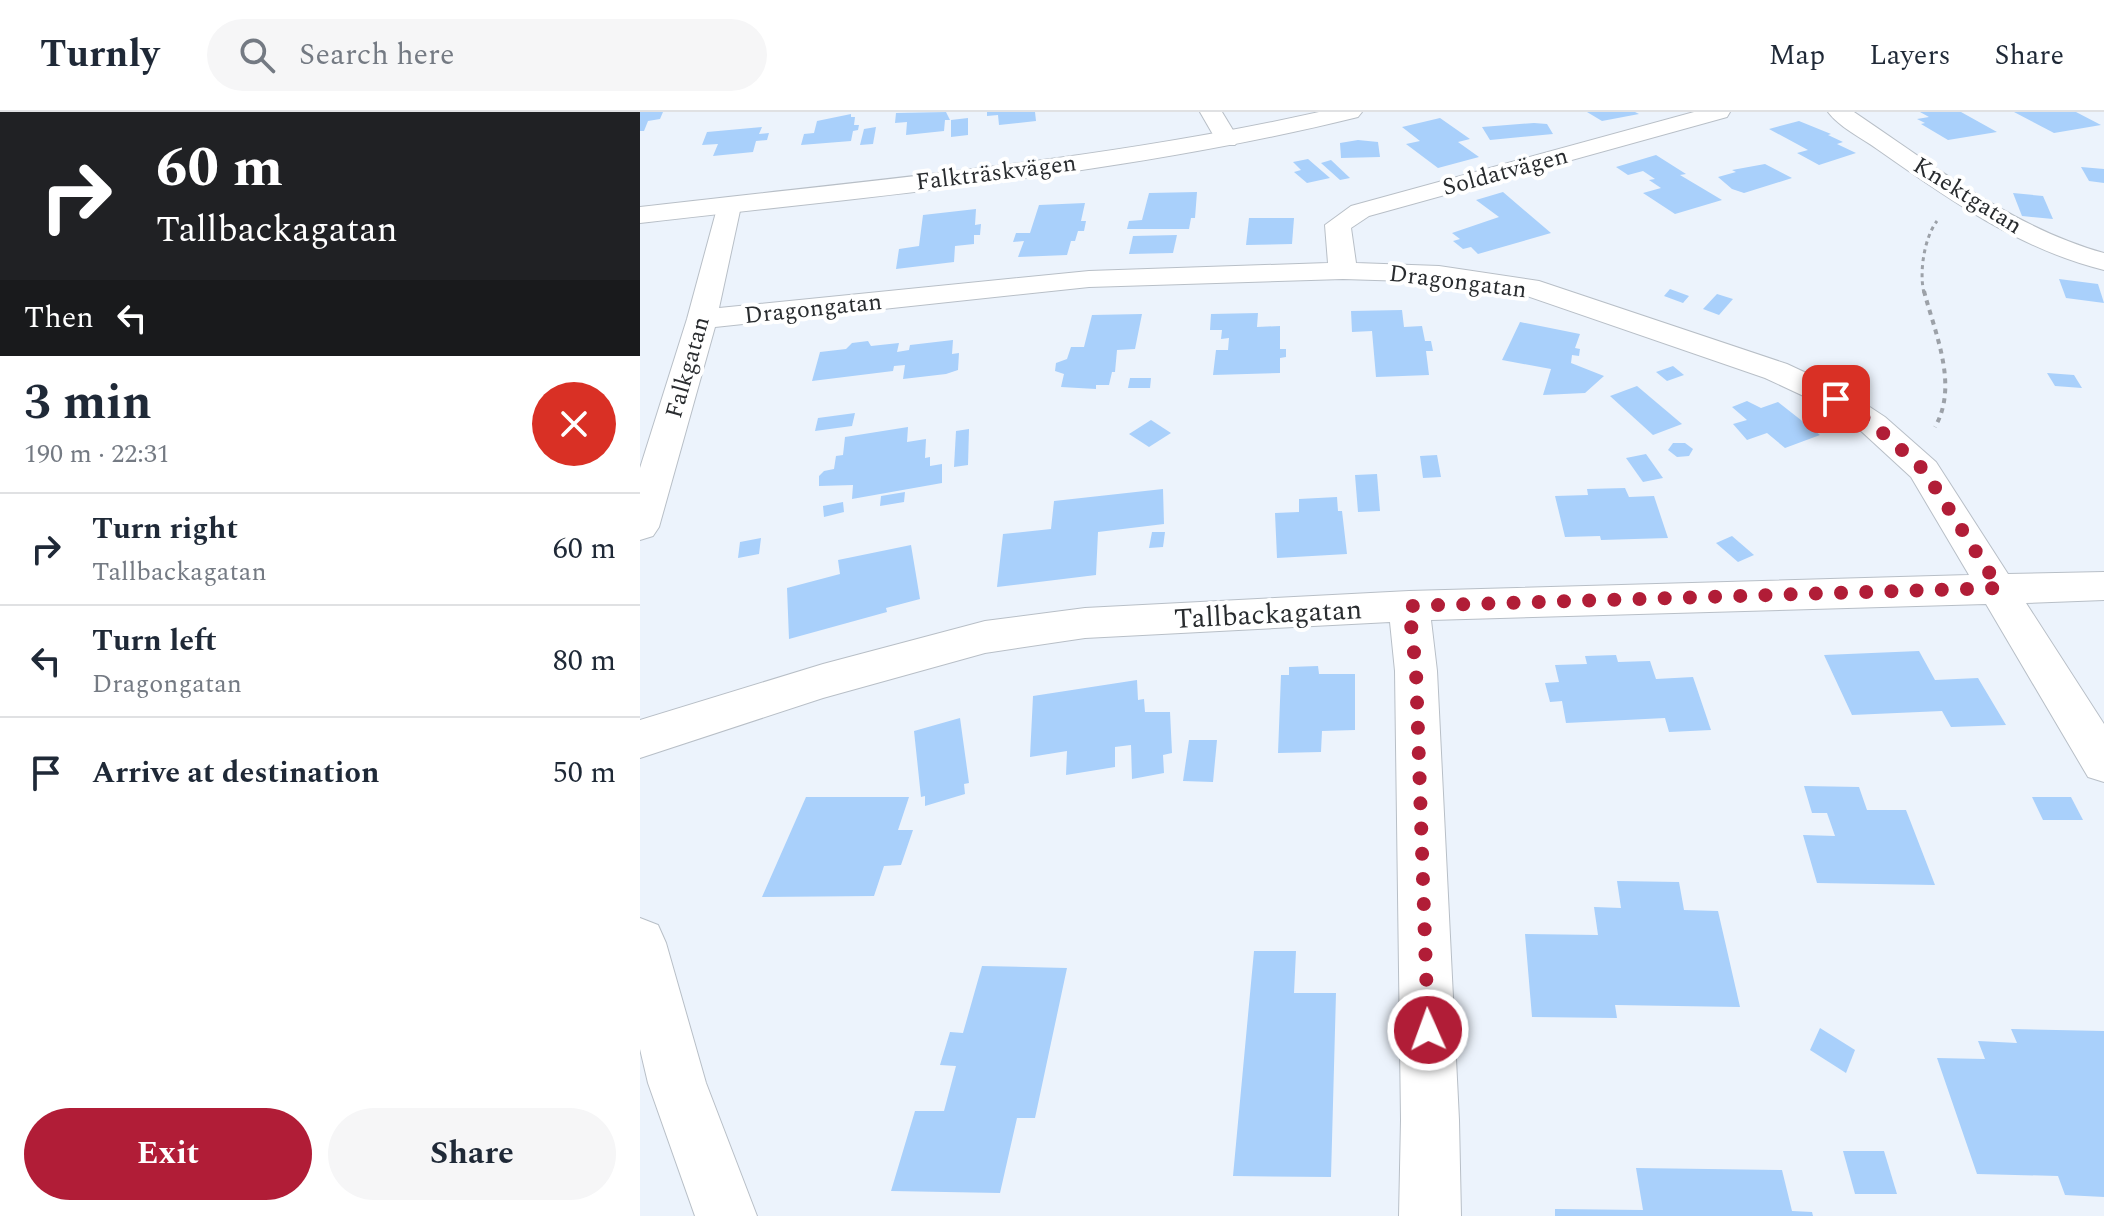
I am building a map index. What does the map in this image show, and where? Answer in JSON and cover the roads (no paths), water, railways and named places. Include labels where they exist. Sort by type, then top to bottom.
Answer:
[{"type":"street","points":[[1211,112],[1227,140]]},
{"type":"street","name":"Falkträskvägen","points":[[640,215],[1056,166],[1227,140],[1350,112]]},
{"type":"street","name":"Soldatvägen","points":[[1343,271],[1338,225],[1360,211],[1719,112]]},
{"type":"street","name":"Knektgatan","points":[[1839,112],[2027,233],[2079,257],[2104,262]]},
{"type":"street","name":"Falkgatan","points":[[640,527],[702,319],[728,206]]},
{"type":"street","name":"Dragongatan","points":[[702,319],[1089,279],[1343,271],[1439,274],[1529,287],[1776,371],[1836,399],[1873,424],[1924,470],[2104,763]]},
{"type":"street","name":"Tallbackagatan","points":[[640,739],[823,681],[985,637],[1085,623],[1409,606],[2104,586]]},
{"type":"street","points":[[1409,606],[1417,686],[1430,1104],[1430,1216]]},
{"type":"street","points":[[640,943],[677,1083],[726,1216]]}]
